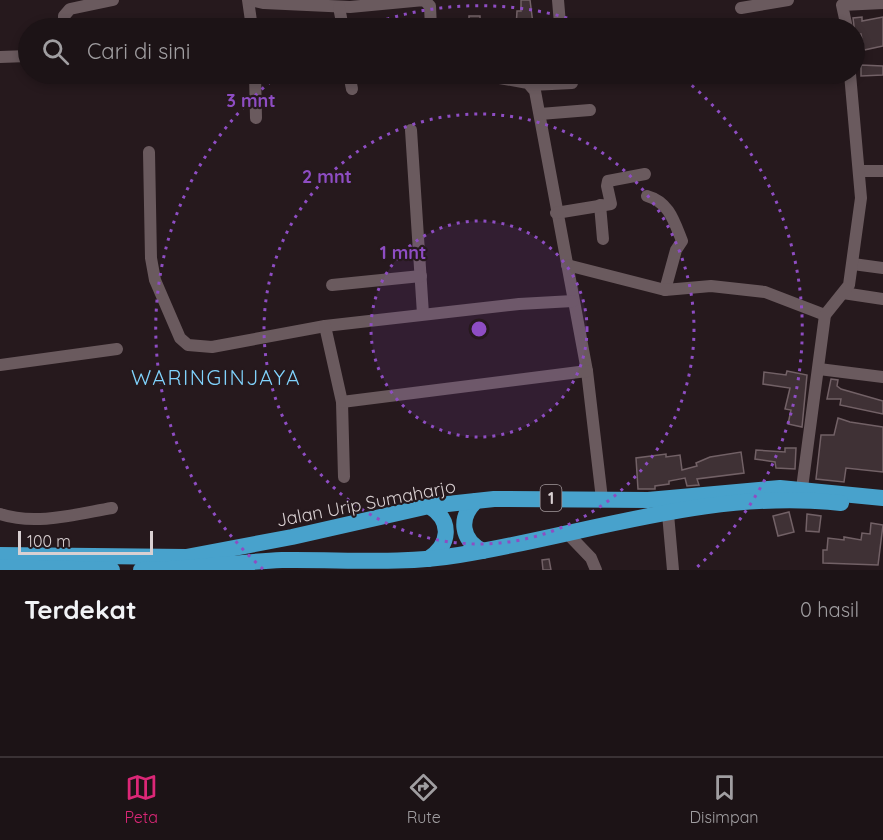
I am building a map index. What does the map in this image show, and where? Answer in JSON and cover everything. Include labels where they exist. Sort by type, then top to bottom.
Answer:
[{"type":"highway","name":"Jalan Urip Sumaharjo","points":[[0,555],[186,557],[292,537],[429,506],[522,498],[648,500],[734,497],[802,488],[883,498]]},
{"type":"highway","name":"Jalan Urip Sumaharjo","points":[[760,494],[883,509]]},
{"type":"highway","name":"Jalan Urip Sumaharjo","points":[[141,570],[265,565],[320,560],[380,566],[444,564],[483,551],[668,514],[734,497]]},
{"type":"highway","points":[[476,501],[468,508],[463,528],[467,538],[483,551]]},
{"type":"highway","points":[[416,564],[443,547],[446,538],[444,519],[429,506]]},
{"type":"highway","points":[[0,567],[112,570]]},
{"type":"street","points":[[64,18],[70,9],[113,0]]},
{"type":"street","points":[[251,18],[249,0],[339,7],[429,1],[430,18]]},
{"type":"street","points":[[558,0],[560,18]]},
{"type":"street","points":[[741,8],[788,0]]},
{"type":"street","points":[[845,18],[842,3],[883,3]]},
{"type":"street","points":[[339,7],[341,18]]},
{"type":"street","points":[[0,57],[18,56]]},
{"type":"street","points":[[255,84],[256,118]]},
{"type":"street","points":[[351,84],[352,89]]},
{"type":"street","points":[[526,84],[545,84]]},
{"type":"street","points":[[802,488],[825,315],[849,285],[861,198],[851,84]]},
{"type":"street","points":[[531,85],[540,114],[556,213],[587,371],[602,499]]},
{"type":"street","points":[[540,114],[590,110]]},
{"type":"street","points":[[411,130],[423,314]]},
{"type":"street","points":[[149,152],[151,258],[155,280],[180,338],[188,345],[212,347],[238,344],[325,326],[423,314],[573,301]]},
{"type":"street","points":[[859,171],[883,171]]},
{"type":"street","points":[[556,213],[611,204],[608,181],[645,174]]},
{"type":"street","points":[[647,196],[656,199],[667,208],[682,241],[676,250],[665,291]]},
{"type":"street","points":[[600,205],[603,239]]},
{"type":"street","points":[[853,264],[883,268]]},
{"type":"street","points":[[567,266],[665,291],[711,286],[765,292],[825,315]]},
{"type":"street","points":[[332,285],[421,276]]},
{"type":"street","points":[[843,293],[883,299]]},
{"type":"street","points":[[325,326],[342,402],[344,477]]},
{"type":"street","points":[[0,365],[117,349]]},
{"type":"street","points":[[819,369],[883,377]]},
{"type":"street","points":[[342,402],[587,371]]},
{"type":"street","points":[[0,514],[9,517],[44,519],[112,508]]},
{"type":"street","points":[[668,514],[673,570]]},
{"type":"street","points":[[567,533],[591,558],[596,570]]},
{"type":"building","points":[[521,0],[530,0],[532,18],[517,18],[517,11],[521,11]]},
{"type":"building","points":[[883,17],[883,46],[865,50],[865,20]]},
{"type":"building","points":[[865,65],[883,66],[883,75],[865,76]]},
{"type":"building","points":[[787,371],[807,375],[802,427],[788,424],[791,410],[785,409],[790,388],[763,384],[764,372],[786,375]]},
{"type":"building","points":[[831,379],[838,380],[837,386],[841,389],[883,401],[883,414],[840,405],[841,399],[827,399]]},
{"type":"building","points":[[838,418],[883,427],[883,472],[846,468],[844,482],[816,479],[821,435],[834,435]]},
{"type":"building","points":[[785,448],[796,448],[795,469],[776,468],[775,462],[755,459],[756,450],[785,452]]},
{"type":"building","points":[[741,452],[744,473],[697,479],[699,485],[687,486],[685,478],[655,486],[655,489],[638,489],[636,458],[666,454],[666,457],[680,455],[682,470],[697,466],[696,463],[710,457]]},
{"type":"building","points":[[789,512],[794,532],[778,536],[773,516]]},
{"type":"building","points":[[807,514],[821,516],[819,532],[806,531]]},
{"type":"building","points":[[871,523],[883,525],[878,565],[823,563],[823,550],[827,550],[828,538],[844,540],[844,537],[861,540],[862,533],[870,534]]},
{"type":"building","points":[[549,559],[551,570],[543,570],[542,560]]},
{"type":"district","name":"WARINGINJAYA","points":[[216,377]]}]
